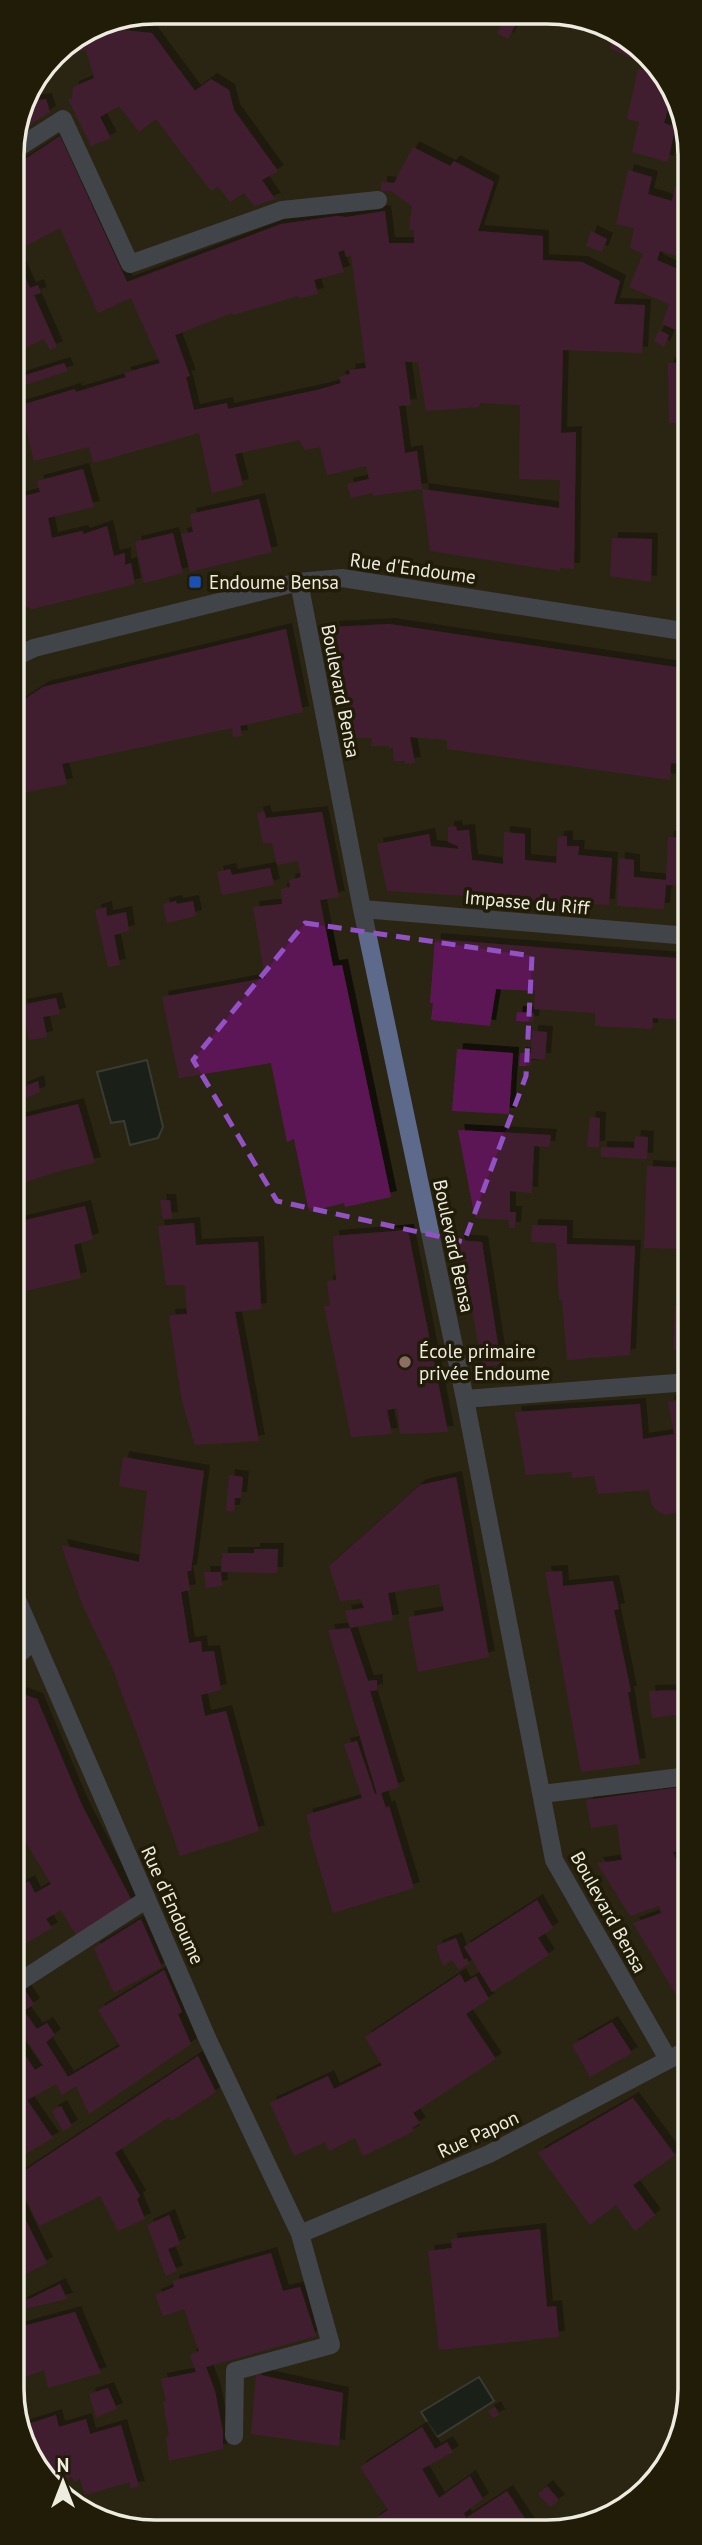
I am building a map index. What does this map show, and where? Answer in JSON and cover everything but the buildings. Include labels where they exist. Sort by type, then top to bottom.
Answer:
[{"type":"street","points":[[26,142],[63,119],[130,264],[282,210],[378,200]]},
{"type":"street","name":"Rue d'Endoume","points":[[25,652],[299,582],[342,578],[678,630]]},
{"type":"street","name":"Boulevard Bensa","points":[[299,582],[362,909],[465,1399],[554,1860],[668,2059]]},
{"type":"street","name":"Impasse du Riff","points":[[362,909],[678,935]]},
{"type":"street","points":[[465,1399],[677,1383]]},
{"type":"street","name":"Rue d'Endoume","points":[[24,1616],[208,2040],[300,2234],[331,2345],[235,2371],[234,2436]]},
{"type":"street","points":[[24,1649],[35,1640]]},
{"type":"street","points":[[542,1794],[677,1777]]},
{"type":"street","points":[[24,1979],[147,1899]]},
{"type":"street","name":"Rue Papon","points":[[300,2234],[489,2154],[677,2055]]},
{"type":"highlighted area","points":[[305,923],[532,956],[526,1076],[464,1242],[277,1201],[193,1060]]},
{"type":"shaded area","points":[[147,1060],[163,1127],[158,1138],[130,1145],[124,1121],[111,1123],[97,1072]]},
{"type":"shaded area","points":[[479,2377],[494,2401],[437,2437],[421,2412]]},
{"type":"place","name":"Endoume Bensa","points":[[195,582]]},
{"type":"place","name":"École primaire privée Endoume","points":[[405,1362]]}]
